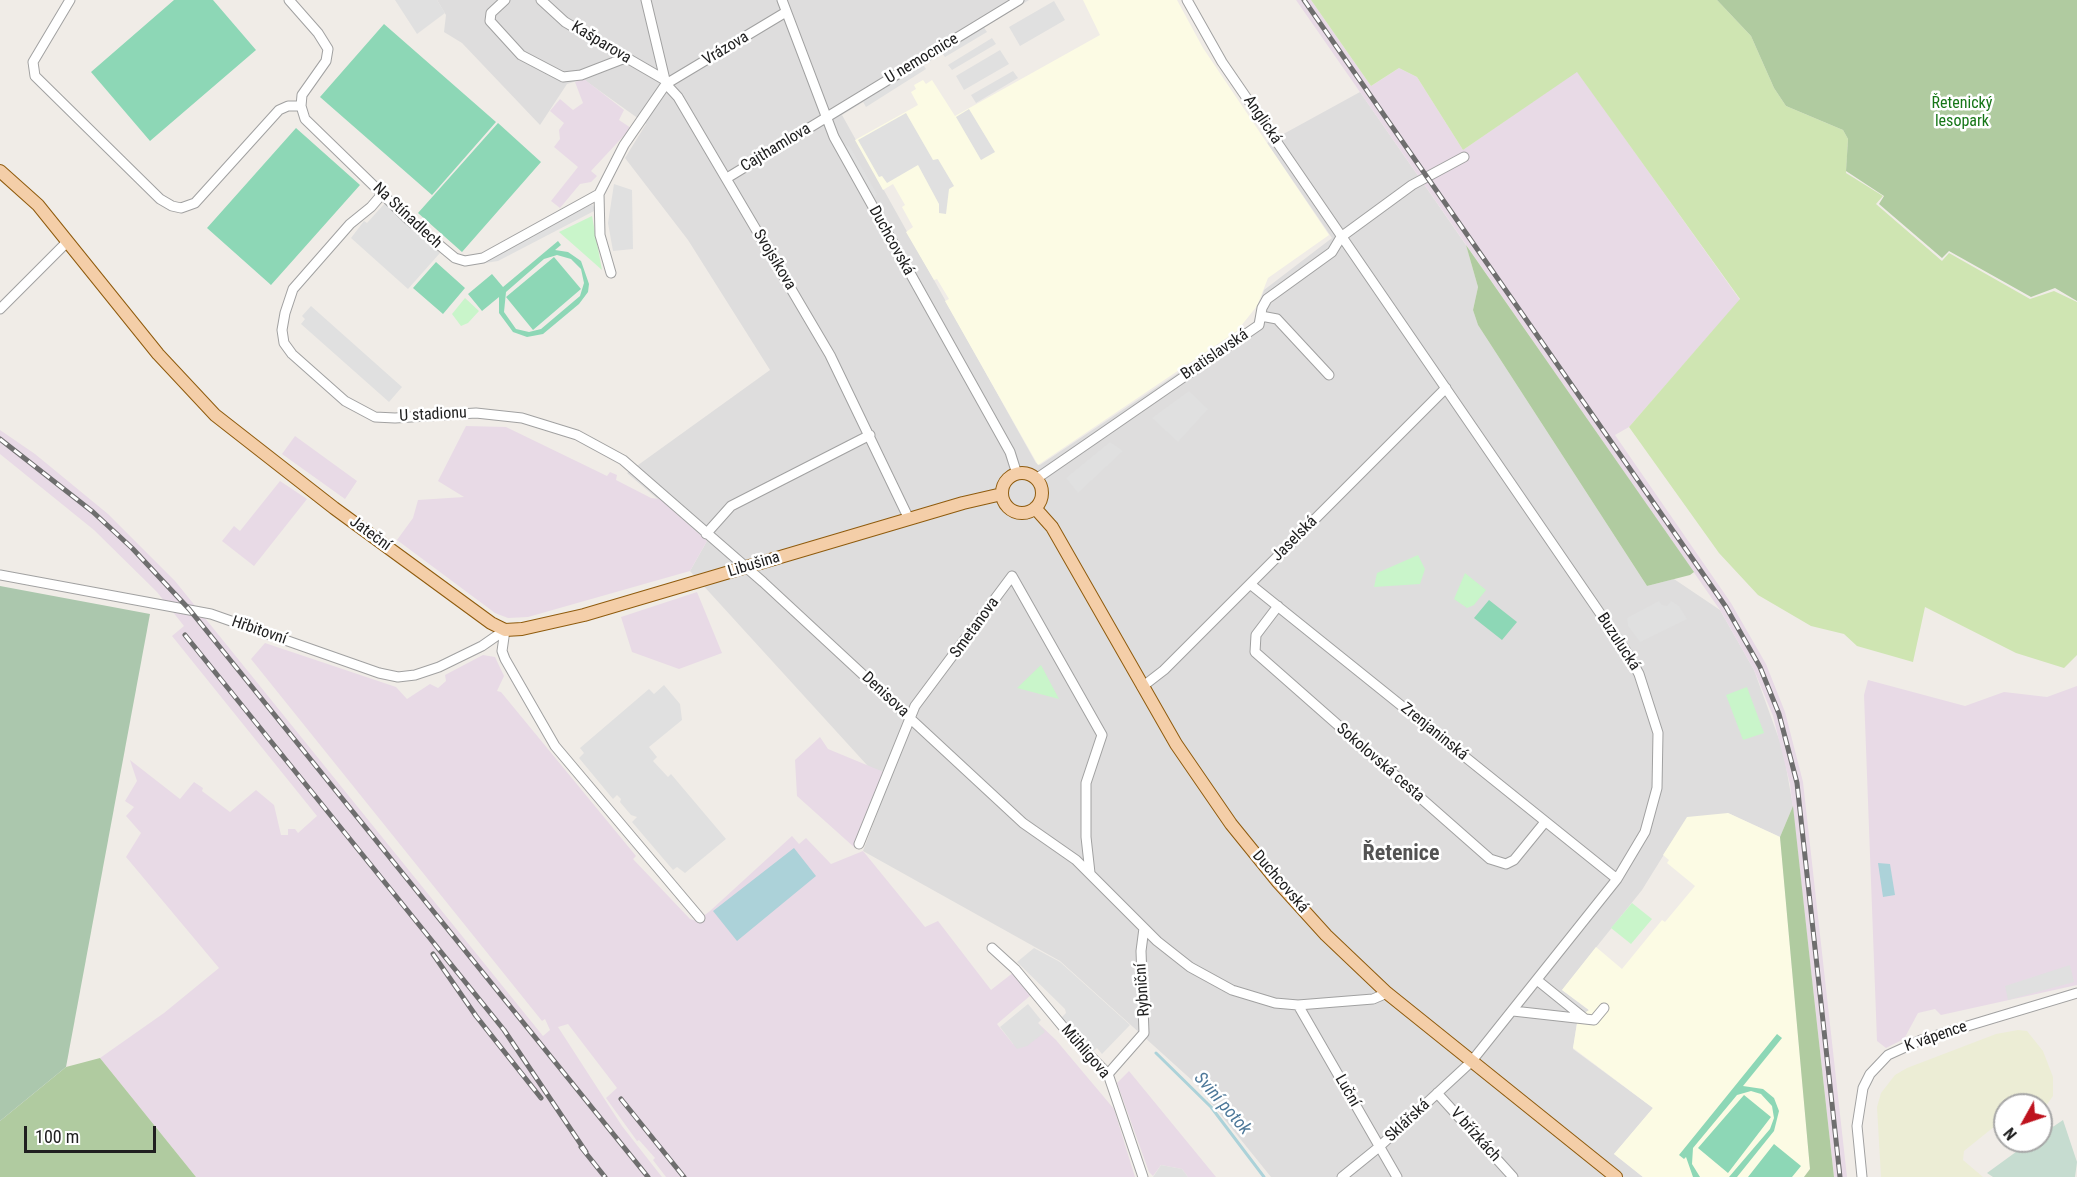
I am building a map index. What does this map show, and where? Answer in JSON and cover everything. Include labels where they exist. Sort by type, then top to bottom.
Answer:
[{"type":"main road","name":"Jateční","points":[[0,171],[38,205],[164,361],[215,415],[334,508],[490,623],[505,630]]},
{"type":"main road","points":[[1023,473],[1035,479],[1041,490],[1041,497],[1035,508],[1028,512],[1016,513],[1004,503],[1002,494],[1006,480],[1023,473]]},
{"type":"main road","name":"Libušina","points":[[505,630],[542,625],[584,615],[909,519],[1002,494]]},
{"type":"main road","name":"Duchcovská","points":[[1035,508],[1052,527],[1142,687],[1205,788],[1255,855],[1305,913],[1387,993],[1616,1177]]},
{"type":"street","points":[[70,0],[36,55],[33,62],[35,76],[160,199],[181,208],[195,204],[279,110],[288,106],[301,106],[302,95],[326,61],[328,49],[322,38],[289,0]]},
{"type":"street","points":[[505,0],[491,13],[490,21],[521,55],[563,77],[581,75],[625,58]]},
{"type":"street","name":"Kašparova","points":[[541,0],[565,22],[666,82]]},
{"type":"street","name":"Svojsíkova","points":[[646,0],[666,82],[678,97],[727,178],[831,355],[909,519]]},
{"type":"street","name":"Duchcovská","points":[[782,0],[825,118],[1010,452],[1017,474]]},
{"type":"street","name":"U nemocnice","points":[[825,118],[1019,0]]},
{"type":"street","name":"Anglická","points":[[1187,0],[1222,62],[1341,237]]},
{"type":"street","name":"Vrázova","points":[[666,82],[786,12]]},
{"type":"street","points":[[611,273],[600,235],[599,194],[624,145],[666,82]]},
{"type":"street","name":"Na Stínadlech","points":[[301,106],[305,119],[315,131],[446,253],[465,261],[483,258],[599,194]]},
{"type":"street","name":"Cajthamlova","points":[[727,178],[825,118]]},
{"type":"street","name":"Bratislavská","points":[[1035,479],[1259,325],[1267,298],[1332,252],[1341,237],[1412,185],[1464,157]]},
{"type":"street","name":"U stadionu","points":[[383,193],[346,228],[292,289],[282,330],[284,343],[292,354],[345,401],[375,417],[481,413],[522,418],[577,435],[623,460],[747,568]]},
{"type":"street","name":"Buzulucká","points":[[1341,237],[1639,674],[1658,733],[1657,788],[1645,832],[1617,879],[1471,1062]]},
{"type":"street","points":[[0,309],[68,242]]},
{"type":"street","points":[[1261,316],[1277,320],[1329,375]]},
{"type":"street","name":"Jaselská","points":[[1142,687],[1164,670],[1446,388]]},
{"type":"street","points":[[706,534],[731,506],[870,435]]},
{"type":"street","name":"Denisova","points":[[747,568],[1023,823],[1090,873],[1144,928],[1190,967],[1232,990],[1275,1003],[1298,1005],[1374,999],[1387,993]]},
{"type":"street","name":"Hřbitovní","points":[[0,575],[211,614],[380,673],[398,677],[415,675],[439,667],[482,646],[505,630]]},
{"type":"street","name":"Smetanova","points":[[860,844],[915,706],[1012,576],[1102,735],[1086,783],[1086,837],[1090,873]]},
{"type":"street","name":"Zrenjaninská","points":[[1250,584],[1617,879]]},
{"type":"street","name":"Sokolovská cesta","points":[[1278,606],[1256,634],[1255,652],[1490,859],[1506,864],[1514,860],[1545,822]]},
{"type":"street","points":[[505,630],[502,651],[555,746],[700,918]]},
{"type":"street","name":"Rybniční","points":[[1108,1074],[1144,1033],[1141,951],[1144,928]]},
{"type":"street","name":"Mühligova","points":[[992,948],[1016,969],[1069,1034],[1108,1074],[1143,1177]]},
{"type":"street","points":[[1538,980],[1586,1019]]},
{"type":"street","name":"K vápence","points":[[1862,1177],[1857,1126],[1863,1088],[1870,1074],[1888,1055],[1921,1040],[2077,993]]},
{"type":"street","name":"Luční","points":[[1298,1005],[1397,1177]]},
{"type":"street","points":[[1512,1011],[1594,1020],[1604,1008]]},
{"type":"street","name":"Sklářská","points":[[1342,1177],[1379,1147],[1471,1062]]},
{"type":"street","name":"V břízkách","points":[[1437,1094],[1513,1177]]},
{"type":"shaded area","points":[[395,0],[437,0],[445,13],[417,34]]},
{"type":"shaded area","points":[[437,0],[1029,0],[842,115],[1036,463],[1040,465],[1253,323],[1264,290],[1332,238],[1267,143],[1360,92],[1466,245],[1478,287],[1473,310],[1478,325],[1647,586],[1674,579],[1720,610],[1754,670],[1783,750],[1793,806],[1780,837],[1728,813],[1668,848],[1642,890],[1562,990],[1590,1011],[1578,1017],[1573,1049],[1653,1108],[1614,1154],[1643,1177],[1271,1177],[1195,1083],[1060,961],[863,851],[887,787],[690,571],[707,541],[627,473],[770,370],[688,240],[625,158],[646,124],[583,79],[567,84],[540,125],[462,43],[444,32],[446,15]]},
{"type":"shaded area","points":[[1083,0],[1177,0],[1203,48],[1329,235],[1268,278],[1257,306],[1237,331],[1038,465],[945,301],[949,299],[937,279],[934,280],[906,232],[913,227],[902,207],[905,205],[893,184],[883,190],[855,140],[918,105],[911,92],[916,89],[914,85],[923,80],[926,84],[932,80],[955,116],[1100,35]]},
{"type":"shaded area","points":[[1296,0],[1311,0],[1371,86],[1399,68],[1417,77],[1463,150],[1577,71],[1740,300],[1629,427],[1615,435],[1731,603],[1766,664],[1785,712],[1803,782],[1847,1177],[1834,1177],[1790,784],[1773,716],[1754,670],[1720,610]]},
{"type":"shaded area","points":[[1054,1],[1065,20],[1020,46],[1009,27]]},
{"type":"shaded area","points":[[983,26],[987,32],[945,57],[941,52]]},
{"type":"shaded area","points":[[992,38],[996,44],[952,70],[948,65]]},
{"type":"shaded area","points":[[1000,50],[1009,64],[964,90],[956,76]]},
{"type":"shaded area","points":[[922,63],[926,69],[866,107],[862,100]]},
{"type":"shaded area","points":[[1013,71],[1018,78],[976,103],[971,95]]},
{"type":"shaded area","points":[[584,79],[624,110],[619,120],[631,128],[591,171],[597,176],[591,182],[580,184],[560,208],[551,201],[578,167],[554,147],[560,139],[559,130],[564,123],[550,111],[560,99],[573,110],[583,103],[575,82]]},
{"type":"shaded area","points":[[969,109],[995,152],[981,160],[956,117]]},
{"type":"shaded area","points":[[906,113],[933,160],[938,159],[954,186],[949,189],[946,214],[939,213],[939,204],[918,165],[887,183],[882,176],[879,177],[858,140]]},
{"type":"shaded area","points":[[842,143],[850,147],[877,194],[874,200]]},
{"type":"shaded area","points":[[614,184],[632,190],[633,249],[613,251],[608,223]]},
{"type":"shaded area","points":[[385,203],[440,253],[408,289],[351,238],[364,221],[367,223]]},
{"type":"shaded area","points":[[592,204],[596,210],[498,261],[479,264]]},
{"type":"shaded area","points":[[311,306],[402,387],[389,402],[301,324],[305,319],[302,316]]},
{"type":"shaded area","points":[[1189,391],[1208,409],[1178,442],[1152,418]]},
{"type":"shaded area","points":[[466,426],[506,427],[607,476],[610,472],[617,475],[616,480],[651,498],[660,499],[707,541],[690,571],[528,617],[508,618],[495,613],[397,540],[413,518],[418,500],[464,497],[438,481]]},
{"type":"shaded area","points":[[0,430],[35,454],[108,514],[175,581],[543,1036],[550,1030],[545,1019],[542,1021],[251,659],[265,643],[396,687],[407,699],[430,684],[438,688],[446,681],[445,675],[483,655],[495,657],[504,676],[497,691],[501,692],[636,856],[633,859],[690,919],[697,921],[710,911],[792,836],[799,844],[806,838],[831,864],[863,851],[925,927],[938,921],[991,990],[1014,972],[1031,995],[997,1024],[1013,1044],[1038,1023],[1056,1040],[1114,1109],[1135,1177],[666,1177],[653,1160],[655,1158],[639,1140],[637,1141],[606,1098],[617,1088],[568,1024],[558,1027],[622,1126],[662,1177],[196,1177],[100,1058],[164,1013],[219,968],[126,857],[141,833],[126,816],[134,807],[125,801],[137,781],[130,760],[180,799],[194,782],[230,812],[256,790],[274,805],[281,835],[288,835],[288,829],[295,829],[298,833],[317,816],[172,636],[184,626],[157,592],[94,530],[0,454]]},
{"type":"shaded area","points":[[295,436],[357,481],[345,499],[282,454]]},
{"type":"shaded area","points":[[1110,442],[1123,451],[1078,493],[1066,478]]},
{"type":"shaded area","points":[[280,481],[307,499],[254,566],[222,541],[234,526],[240,531]]},
{"type":"shaded area","points":[[0,586],[150,614],[66,1067],[0,1121]]},
{"type":"shaded area","points":[[697,592],[722,653],[679,669],[632,652],[621,617]]},
{"type":"shaded area","points":[[1659,601],[1662,605],[1667,606],[1671,601],[1679,606],[1687,619],[1640,642],[1628,626],[1627,618]]},
{"type":"shaded area","points":[[1868,680],[1965,706],[2004,692],[2047,697],[2077,686],[2077,985],[1941,1015],[1935,1009],[1918,1013],[1904,1039],[1886,1048],[1877,1041],[1864,695]]},
{"type":"shaded area","points":[[664,685],[680,704],[682,720],[649,747],[657,757],[653,761],[668,777],[671,774],[726,839],[685,873],[677,867],[673,870],[632,822],[637,817],[631,815],[617,795],[613,799],[579,758],[584,753],[580,748],[649,689],[654,694]]},
{"type":"shaded area","points":[[820,737],[828,749],[886,773],[855,848],[797,796],[795,760]]},
{"type":"shaded area","points":[[1728,813],[1780,837],[1810,1169],[1804,1177],[1643,1177],[1614,1154],[1653,1108],[1573,1048],[1578,1017],[1589,1010],[1562,990],[1596,947],[1622,969],[1662,920],[1665,922],[1695,886],[1667,863],[1669,860],[1663,855],[1687,817]]},
{"type":"shaded area","points":[[1034,948],[1060,962],[1130,1025],[1102,1054],[1097,1048],[1092,1052],[1061,1018],[1066,1013],[1065,1009],[1017,962]]},
{"type":"shaded area","points":[[2070,965],[2074,982],[2008,1000],[2005,986]]},
{"type":"shaded area","points":[[1028,1004],[1041,1020],[1038,1023],[1045,1032],[1027,1046],[1017,1049],[1000,1027]]},
{"type":"shaded area","points":[[2018,1030],[2027,1031],[2043,1051],[2053,1077],[2053,1093],[1993,1093],[1993,1128],[1964,1151],[1963,1160],[1983,1177],[1881,1177],[1877,1107],[1881,1093],[1895,1075],[1907,1068],[1996,1034]]},
{"type":"shaded area","points":[[1129,1071],[1216,1177],[1188,1177],[1182,1169],[1161,1165],[1153,1176],[1149,1172],[1117,1083]]},
{"type":"shaded area","points":[[2063,1120],[2077,1162],[2075,1177],[1993,1177],[1987,1173],[2014,1153],[2053,1153],[2053,1127]]},
{"type":"shaded area","points":[[1161,1165],[1182,1169],[1188,1177],[1153,1177]]},
{"type":"green space","points":[[174,0],[213,0],[256,50],[150,141],[91,72]]},
{"type":"green space","points":[[1311,0],[1717,0],[1751,36],[1774,88],[1786,106],[1843,130],[1848,139],[1846,173],[1883,196],[1876,204],[1942,261],[1949,253],[2030,299],[2054,291],[2077,302],[2077,655],[2064,668],[2016,653],[1925,607],[1913,662],[1857,646],[1844,634],[1811,626],[1758,595],[1719,553],[1629,427],[1740,299],[1577,72],[1463,150],[1417,77],[1399,68],[1371,86]]},
{"type":"green space","name":"Řetenický lesopark","points":[[1717,0],[2077,0],[2077,301],[2055,288],[2031,297],[1949,251],[1942,258],[1879,204],[1884,196],[1846,171],[1848,139],[1843,130],[1786,106],[1774,88],[1751,36]]},
{"type":"green space","points":[[384,24],[496,122],[432,195],[320,97]]},
{"type":"green space","points":[[498,123],[541,162],[462,252],[418,213]]},
{"type":"green space","points":[[296,128],[360,185],[271,285],[207,228]]},
{"type":"green space","points":[[592,216],[602,270],[559,232]]},
{"type":"green space","points":[[558,241],[561,245],[555,250],[568,252],[581,261],[589,284],[588,292],[579,304],[543,334],[527,337],[513,332],[499,313],[499,297],[482,311],[468,294],[492,274],[503,287]],"holes":[[[557,255],[571,259],[581,269],[584,283],[580,296],[541,329],[529,332],[516,329],[504,312],[506,292],[544,259]]]},
{"type":"green space","points":[[1466,245],[1694,572],[1690,575],[1647,586],[1478,325],[1473,310],[1478,287]]},
{"type":"green space","points":[[554,257],[581,289],[533,330],[506,297]]},
{"type":"green space","points":[[436,262],[465,288],[443,314],[413,288]]},
{"type":"green space","points":[[465,298],[479,311],[468,323],[461,326],[452,314]]},
{"type":"green space","points":[[1418,555],[1425,569],[1420,584],[1374,587],[1377,573]]},
{"type":"green space","points":[[1465,573],[1486,590],[1474,605],[1467,608],[1454,599]]},
{"type":"green space","points":[[1489,600],[1517,622],[1502,640],[1474,618]]},
{"type":"green space","points":[[1041,665],[1059,699],[1017,688]]},
{"type":"green space","points":[[1747,687],[1764,733],[1743,740],[1726,695]]},
{"type":"green space","points":[[1793,806],[1834,1177],[1804,1177],[1810,1169],[1780,837]]},
{"type":"green space","points":[[1632,903],[1652,919],[1631,944],[1611,928]]},
{"type":"green space","points":[[1777,1034],[1782,1038],[1743,1086],[1763,1089],[1774,1098],[1779,1111],[1774,1131],[1737,1177],[1729,1177],[1770,1129],[1774,1118],[1772,1106],[1761,1094],[1751,1091],[1737,1095],[1693,1148],[1692,1164],[1700,1177],[1693,1177],[1686,1157],[1684,1159],[1679,1155]]},
{"type":"green space","points":[[100,1058],[196,1177],[0,1177],[0,1121],[66,1067]]},
{"type":"green space","points":[[1744,1095],[1771,1117],[1728,1173],[1698,1148]]},
{"type":"green space","points":[[1774,1144],[1801,1166],[1792,1177],[1748,1177]]},
{"type":"water","points":[[794,848],[816,876],[737,941],[713,911]]},
{"type":"water","points":[[1878,863],[1890,864],[1895,895],[1883,897]]},
{"type":"waterway","name":"Sviní potok","points":[[1156,1053],[1211,1107],[1264,1177]]},
{"type":"railway","points":[[1304,0],[1726,607],[1760,667],[1779,714],[1797,783],[1840,1177]]},
{"type":"railway","points":[[0,439],[93,512],[132,548],[189,609],[648,1177]]},
{"type":"railway","points":[[185,635],[504,1030],[586,1152]]},
{"type":"railway","points":[[433,954],[476,1016],[541,1098]]},
{"type":"railway","points":[[621,1099],[684,1177]]},
{"type":"railway","points":[[581,1147],[605,1177]]},
{"type":"district","name":"Řetenice","points":[[1401,854]]}]
